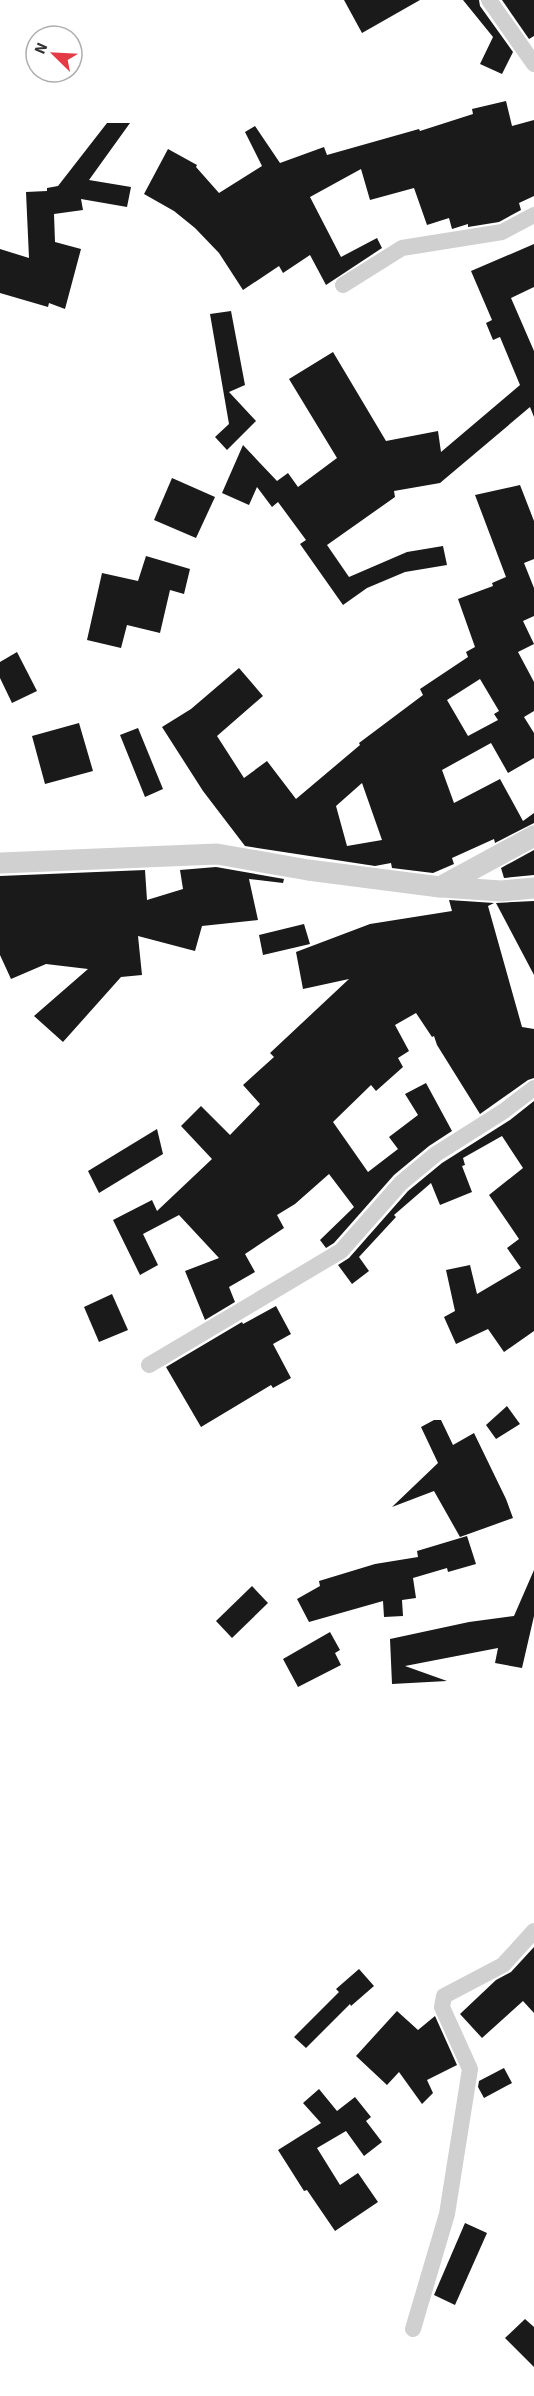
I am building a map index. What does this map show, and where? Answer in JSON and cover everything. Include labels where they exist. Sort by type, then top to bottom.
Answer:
[{"type":"street","points":[[489,0],[534,64]]},
{"type":"street","points":[[343,285],[402,248],[502,231],[534,215]]},
{"type":"street","points":[[440,887],[534,836]]},
{"type":"street","points":[[0,863],[217,854],[308,870],[440,887],[501,891],[534,888]]},
{"type":"street","points":[[149,1365],[341,1251],[401,1182],[436,1154],[504,1111],[534,1088]]},
{"type":"street","points":[[413,2329],[447,2214],[470,2068],[442,2007],[444,1996],[503,1965],[534,1931]]},
{"type":"building","points":[[344,0],[420,0],[362,33]]},
{"type":"building","points":[[463,0],[479,0],[480,6],[513,52],[502,74],[480,64],[493,37]]},
{"type":"building","points":[[502,0],[534,0],[534,36],[529,39]]},
{"type":"building","points":[[506,101],[512,126],[534,120],[534,196],[519,203],[521,210],[499,222],[468,227],[468,224],[452,229],[449,218],[427,225],[414,188],[370,200],[361,169],[310,197],[341,257],[377,238],[382,248],[326,285],[310,255],[283,273],[279,266],[243,290],[219,253],[195,228],[174,211],[144,194],[168,149],[197,165],[196,167],[219,193],[262,166],[245,132],[255,126],[280,163],[324,147],[327,155],[419,129],[420,131],[473,114],[472,109]]},
{"type":"building","points":[[107,123],[130,123],[89,180],[131,187],[127,207],[81,199],[83,210],[54,214],[55,242],[81,249],[65,309],[49,303],[48,307],[0,293],[0,249],[29,258],[26,192],[47,191],[47,188],[58,186]]},
{"type":"building","points":[[534,244],[534,287],[511,298],[534,351],[534,417],[530,407],[440,483],[394,491],[395,497],[327,545],[349,577],[407,552],[443,546],[447,565],[405,572],[367,588],[343,605],[300,544],[306,540],[278,502],[272,507],[257,487],[249,505],[222,493],[243,445],[277,481],[288,473],[298,487],[337,458],[289,379],[333,352],[386,441],[438,431],[441,452],[520,385],[500,337],[493,340],[486,323],[492,320],[471,271]]},
{"type":"building","points":[[231,311],[245,385],[229,392],[256,421],[227,450],[215,437],[229,424],[210,314]]},
{"type":"building","points":[[172,478],[215,497],[196,538],[154,520]]},
{"type":"building","points":[[520,485],[534,521],[534,559],[524,563],[534,588],[534,616],[523,621],[534,644],[518,652],[534,682],[534,711],[524,717],[534,733],[534,758],[508,773],[491,743],[442,770],[454,803],[500,779],[523,821],[534,813],[534,823],[495,843],[494,839],[452,858],[454,864],[433,873],[392,868],[391,863],[375,866],[245,846],[203,791],[162,727],[191,709],[239,668],[263,696],[217,736],[244,778],[267,761],[296,799],[360,745],[359,743],[423,695],[420,689],[468,657],[466,652],[475,647],[458,599],[493,586],[492,583],[506,577],[475,495]],"holes":[[[480,679],[499,711],[494,714],[498,720],[468,736],[447,700]],[[362,783],[382,840],[347,846],[336,806]]]},
{"type":"building","points":[[146,556],[190,569],[184,594],[170,590],[160,633],[127,625],[121,648],[87,640],[102,573],[138,581]]},
{"type":"building","points":[[17,652],[37,691],[12,703],[0,678],[0,662]]},
{"type":"building","points":[[79,723],[93,771],[45,784],[32,736]]},
{"type":"building","points":[[138,728],[163,789],[145,797],[120,735]]},
{"type":"building","points":[[534,850],[534,875],[504,878],[501,868]]},
{"type":"building","points":[[216,867],[284,879],[283,883],[249,879],[258,920],[202,926],[195,951],[138,936],[142,975],[121,977],[63,1042],[34,1016],[88,969],[46,964],[11,979],[0,955],[0,876],[145,870],[147,900],[183,889],[180,870]]},
{"type":"building","points":[[449,900],[494,903],[488,906],[522,1027],[534,1029],[534,1078],[480,1114],[437,1045],[434,1036],[432,1037],[416,1013],[395,1025],[409,1051],[398,1058],[403,1067],[376,1091],[371,1085],[333,1122],[368,1172],[398,1149],[389,1137],[418,1115],[405,1094],[426,1083],[452,1131],[429,1146],[394,1175],[334,1243],[326,1248],[320,1240],[354,1207],[329,1174],[295,1204],[277,1215],[284,1228],[245,1254],[255,1272],[229,1287],[235,1302],[205,1320],[185,1271],[219,1258],[179,1215],[143,1234],[158,1265],[140,1275],[113,1220],[152,1200],[157,1211],[212,1159],[181,1126],[201,1106],[230,1135],[260,1104],[243,1085],[274,1057],[270,1053],[349,979],[303,989],[296,952],[370,924],[452,911]]},
{"type":"building","points":[[534,901],[534,975],[496,903]]},
{"type":"building","points":[[304,924],[310,944],[263,955],[259,935]]},
{"type":"building","points":[[534,1101],[534,1331],[504,1352],[488,1329],[456,1344],[444,1317],[455,1311],[446,1270],[470,1265],[477,1294],[521,1268],[507,1248],[519,1239],[489,1195],[523,1168],[502,1136],[463,1158],[465,1165],[462,1166],[472,1192],[440,1205],[431,1183],[394,1215],[396,1217],[359,1257],[369,1271],[352,1284],[338,1265],[349,1258],[408,1191],[442,1163],[510,1120]]},
{"type":"building","points":[[157,1129],[163,1154],[99,1193],[88,1171]]},
{"type":"building","points":[[112,1294],[128,1330],[99,1342],[84,1307]]},
{"type":"building","points":[[276,1306],[291,1334],[273,1344],[291,1378],[273,1388],[271,1385],[201,1427],[166,1367],[242,1322],[243,1324]]},
{"type":"building","points":[[507,1406],[520,1424],[496,1439],[486,1425]]},
{"type":"building","points":[[434,1420],[441,1420],[453,1445],[474,1433],[513,1518],[460,1537],[434,1491],[392,1507],[438,1463],[421,1427]]},
{"type":"building","points":[[467,1536],[476,1564],[448,1572],[447,1568],[413,1578],[416,1598],[402,1600],[403,1616],[384,1617],[383,1601],[309,1622],[297,1599],[320,1586],[319,1581],[375,1564],[418,1557],[417,1551]]},
{"type":"building","points":[[534,1570],[534,1616],[522,1668],[495,1663],[498,1648],[405,1666],[447,1681],[392,1684],[390,1639],[469,1622],[514,1616]]},
{"type":"building","points":[[252,1586],[268,1603],[232,1638],[216,1621]]},
{"type":"building","points":[[330,1632],[340,1650],[335,1653],[341,1665],[298,1687],[283,1659]]},
{"type":"building","points":[[534,1947],[534,2013],[523,2001],[482,2038],[460,2014],[496,1980],[511,1972]]},
{"type":"building","points":[[359,1969],[374,1986],[351,2006],[350,2004],[306,2048],[294,2037],[339,1992],[336,1989]]},
{"type":"building","points":[[397,2011],[418,2030],[435,2016],[457,2065],[427,2080],[433,2093],[422,2104],[399,2072],[387,2085],[356,2056]]},
{"type":"building","points":[[504,2068],[512,2083],[484,2098],[478,2087],[479,2081]]},
{"type":"building","points":[[319,2089],[337,2111],[355,2097],[371,2117],[366,2121],[382,2142],[364,2156],[346,2131],[317,2148],[340,2185],[358,2173],[378,2202],[335,2231],[307,2190],[304,2191],[278,2150],[321,2123],[303,2103]]},
{"type":"building","points":[[465,2223],[487,2233],[455,2305],[434,2295]]},
{"type":"building","points":[[525,2319],[534,2327],[534,2367],[505,2338]]}]
